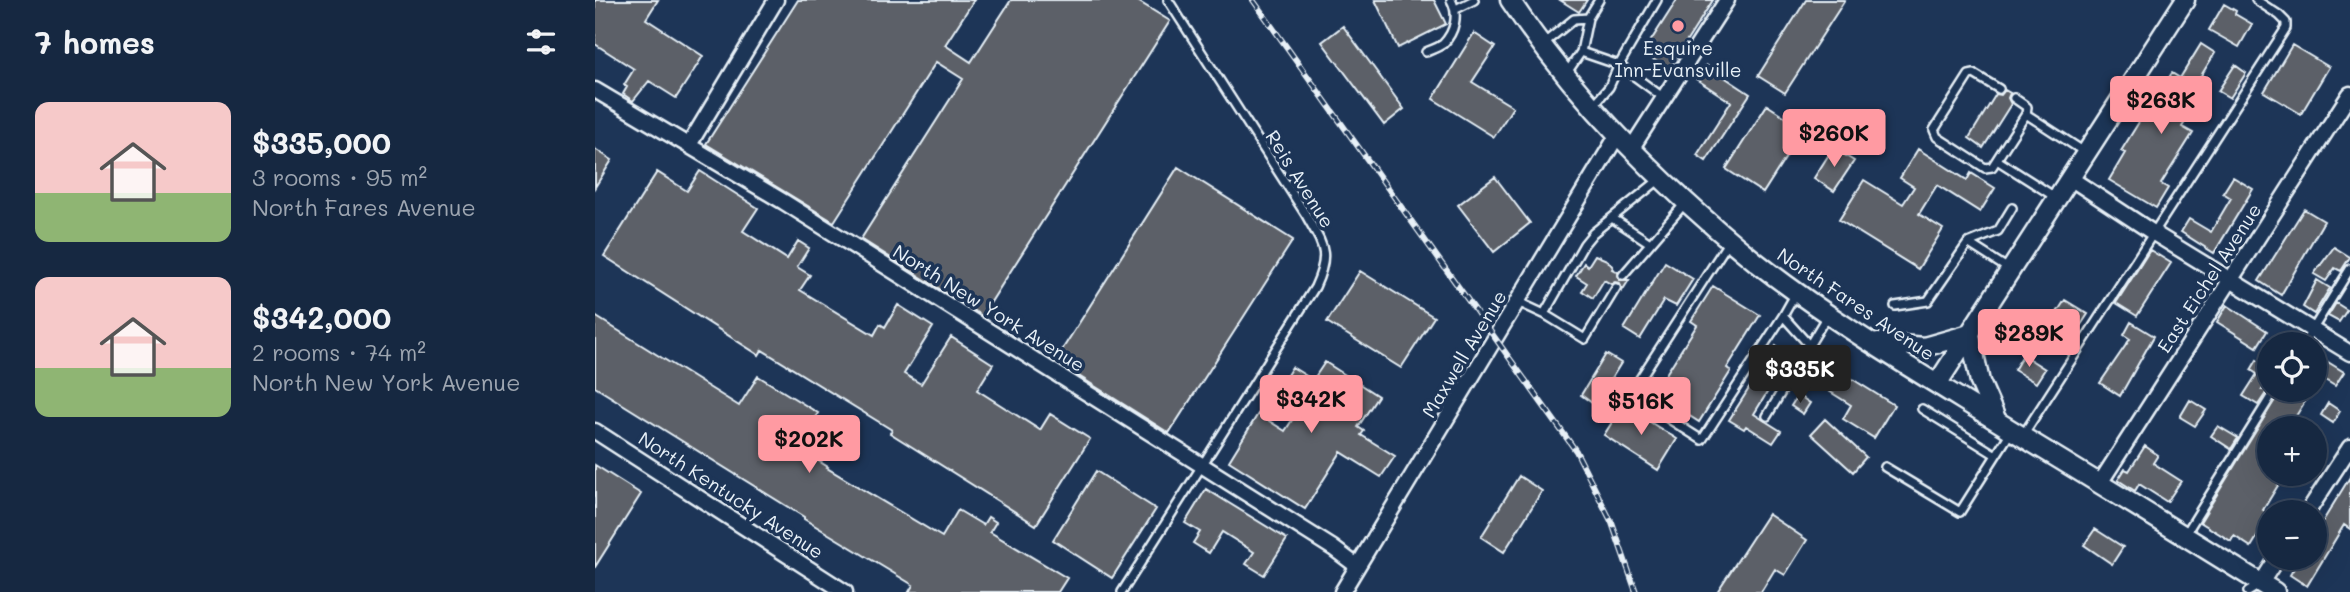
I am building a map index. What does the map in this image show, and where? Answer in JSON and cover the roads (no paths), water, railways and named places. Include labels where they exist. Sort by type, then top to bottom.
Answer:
[{"type":"street","points":[[688,145],[776,0]]},
{"type":"street","name":"North Fares Avenue","points":[[1510,0],[1542,45],[1617,136],[1730,240],[1829,314],[1937,384],[2185,536],[2262,589]]},
{"type":"street","points":[[1631,149],[1727,0]]},
{"type":"street","points":[[1937,384],[2185,0]]},
{"type":"street","name":"North New York Avenue","points":[[595,90],[784,202],[1333,548],[1357,566]]},
{"type":"street","name":"East Eichel Avenue","points":[[2100,483],[2350,94]]},
{"type":"street","name":"Maxwell Avenue","points":[[1342,592],[1617,136]]},
{"type":"street","points":[[2070,178],[2152,232],[2350,353]]},
{"type":"street","points":[[1970,334],[1980,382],[2011,429]]},
{"type":"street","points":[[1872,342],[1924,346],[1970,334]]},
{"type":"street","name":"North Kentucky Avenue","points":[[595,431],[845,592]]},
{"type":"street","points":[[2315,500],[2350,447]]},
{"type":"street","points":[[2262,589],[2271,570]]},
{"type":"lane","name":"Reis Avenue","points":[[1122,592],[1315,287],[1325,260],[1321,242],[1306,215],[1168,0]]},
{"type":"lane","points":[[1426,52],[1443,44],[1455,22],[1456,9],[1451,0]]},
{"type":"lane","points":[[1456,9],[1474,0]]},
{"type":"lane","points":[[1566,75],[1581,52],[1588,18],[1599,0]]},
{"type":"lane","points":[[1591,107],[1609,87],[1657,0]]},
{"type":"lane","points":[[1885,467],[1960,512],[2011,429],[2152,232],[2286,28],[2286,22],[2279,15],[2256,0]]},
{"type":"lane","points":[[1542,45],[1574,19],[1588,18]]},
{"type":"lane","points":[[1581,52],[1619,65],[1664,98]]},
{"type":"lane","points":[[1999,89],[1974,74],[1969,75],[1934,130],[1937,137],[1986,168],[1992,167],[2026,114],[2027,107],[2014,98]]},
{"type":"lane","points":[[2026,114],[2086,153]]},
{"type":"lane","points":[[1997,160],[2057,198]]},
{"type":"lane","points":[[1544,314],[1584,244],[1661,178]]},
{"type":"lane","points":[[1623,275],[1686,202]]},
{"type":"lane","points":[[1895,306],[1927,301],[1968,243],[1998,231],[2012,208]]},
{"type":"lane","points":[[1612,218],[1650,243]]},
{"type":"lane","points":[[1730,240],[1630,394],[1702,440],[1797,292]]},
{"type":"lane","points":[[1968,243],[2011,271]]},
{"type":"lane","points":[[2312,330],[2350,269]]},
{"type":"lane","points":[[1518,302],[1544,314],[1584,339],[1616,288]]},
{"type":"lane","points":[[1767,416],[1829,314]]},
{"type":"lane","points":[[1783,316],[1809,345]]},
{"type":"lane","points":[[2185,536],[2268,402]]},
{"type":"lane","points":[[1922,409],[1996,455]]},
{"type":"railway","points":[[1253,0],[1576,451],[1612,523],[1636,592]]},
{"type":"place","name":"Esquire Inn-Evansville","points":[[1678,26]]}]
